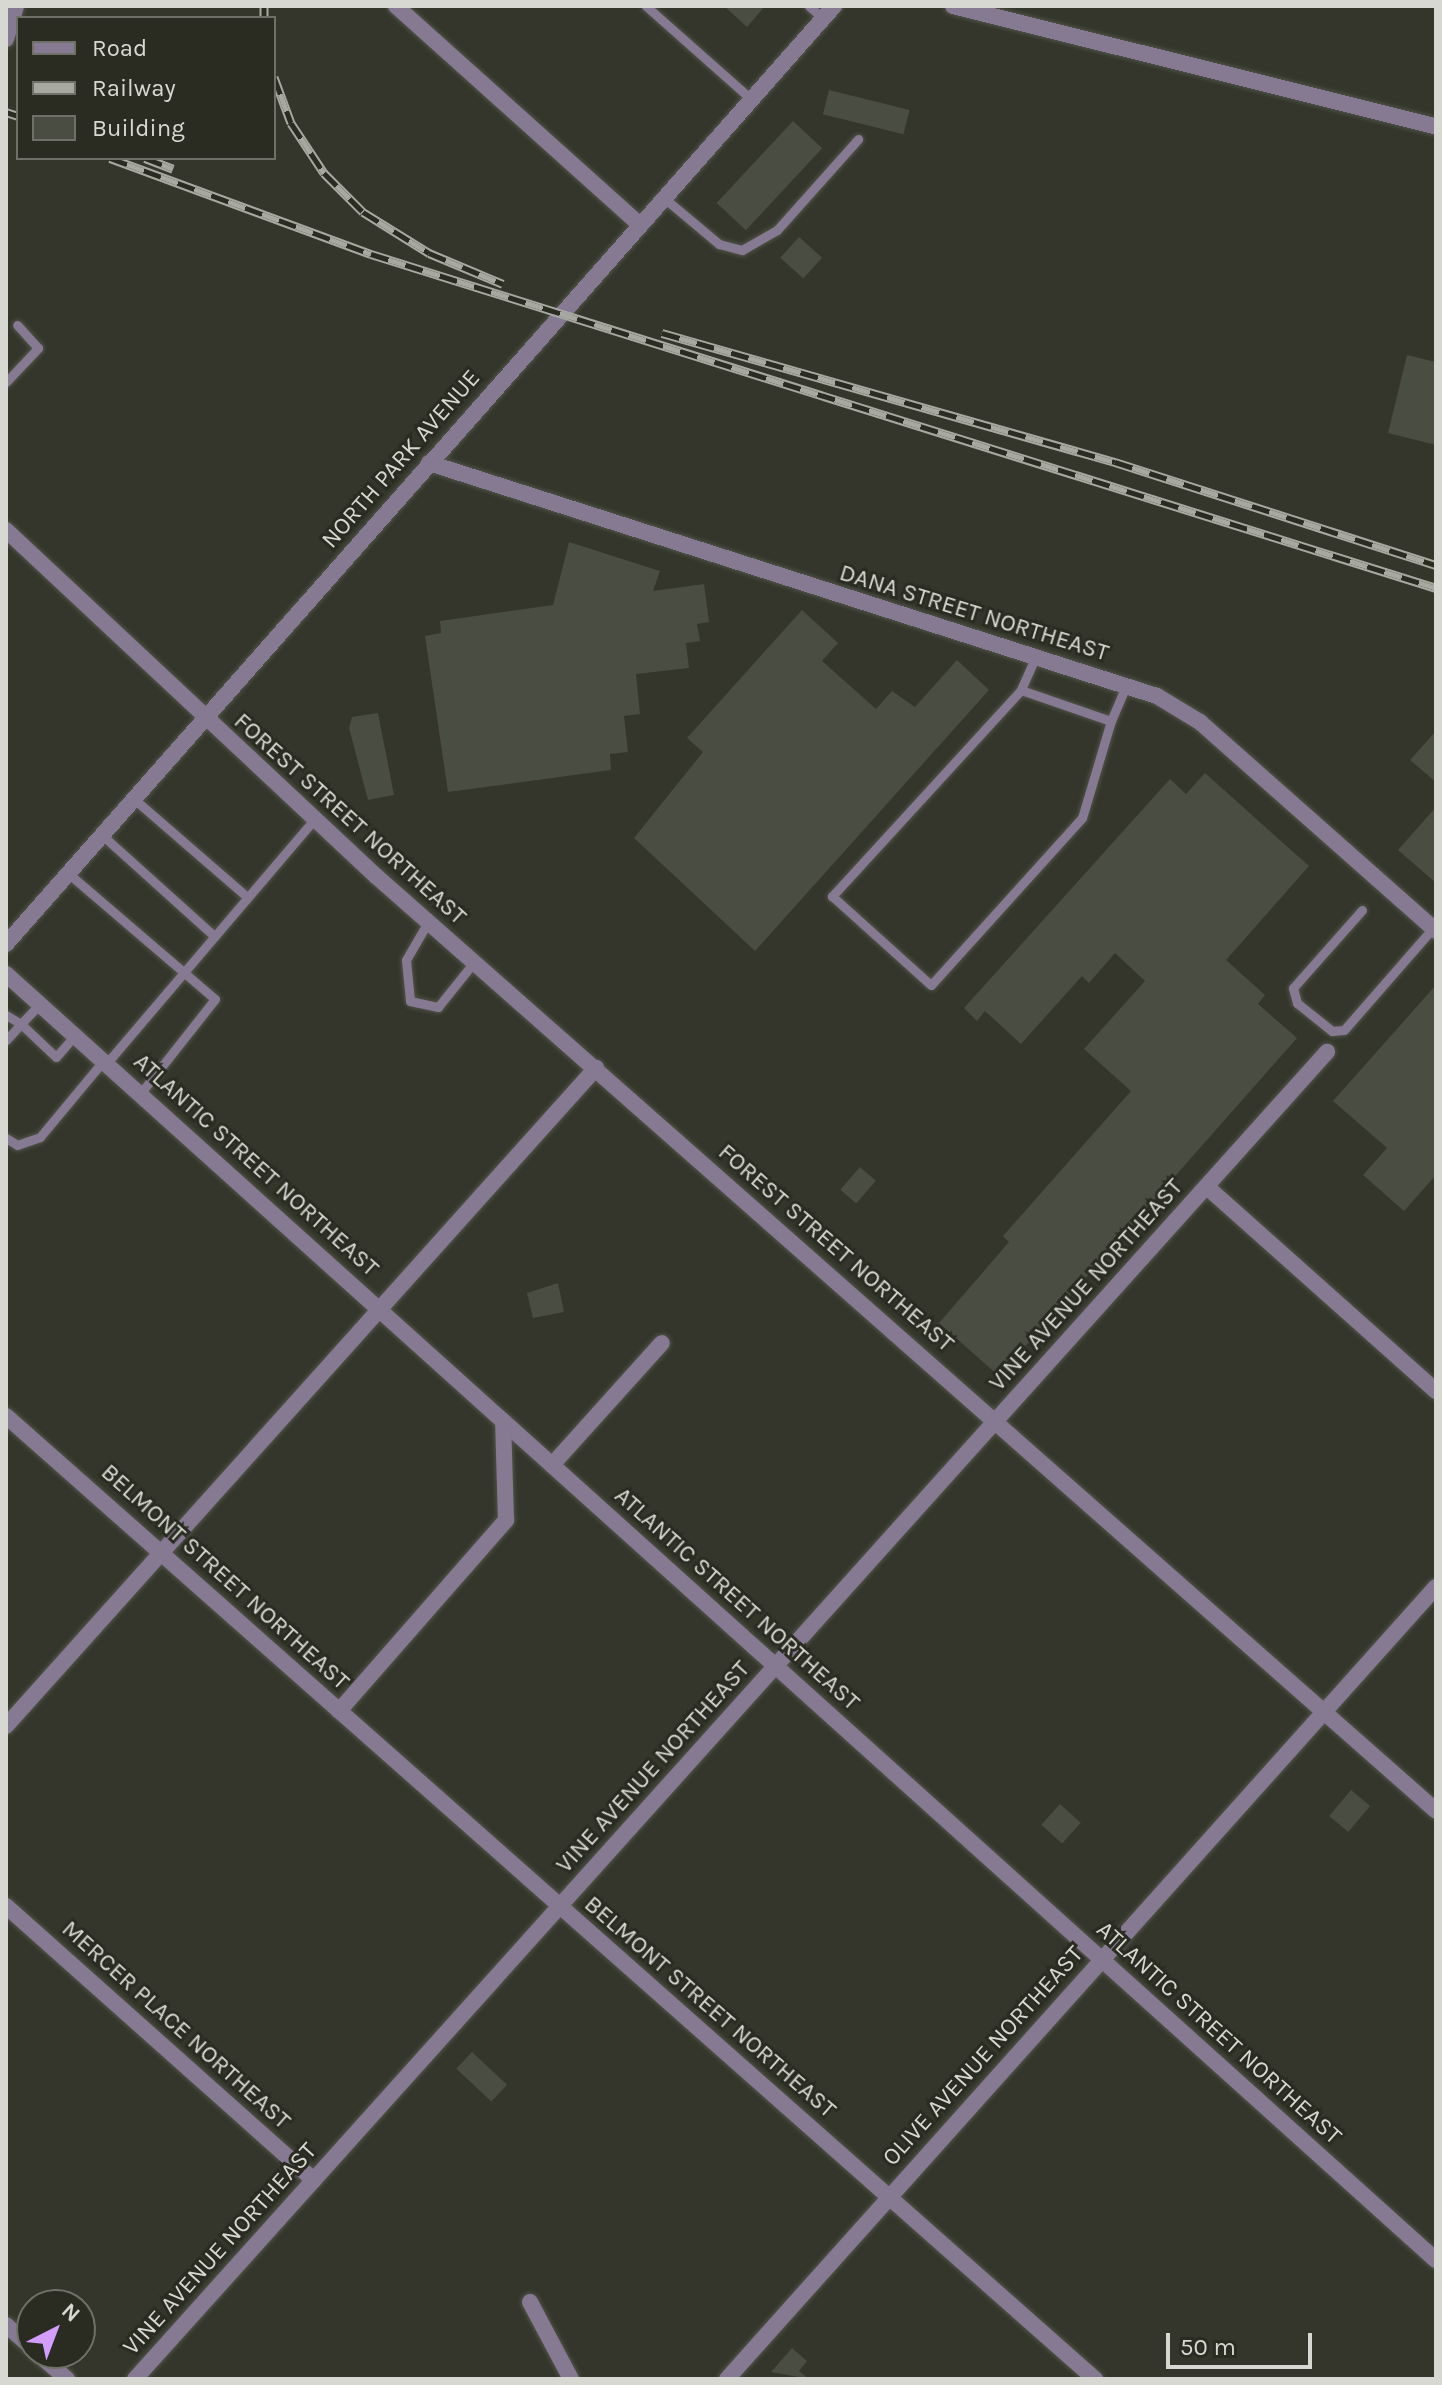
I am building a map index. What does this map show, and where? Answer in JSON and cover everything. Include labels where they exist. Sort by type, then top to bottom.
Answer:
[{"type":"street","points":[[6,39],[16,6]]},
{"type":"street","points":[[396,6],[640,225]]},
{"type":"street","points":[[953,6],[1436,126]]},
{"type":"street","name":"NORTH PARK AVENUE","points":[[6,944],[828,12]]},
{"type":"street","name":"DANA STREET NORTHEAST","points":[[429,463],[1126,686],[1200,722],[1435,929]]},
{"type":"street","name":"FOREST STREET NORTHEAST","points":[[6,530],[204,720],[314,820],[1436,1811]]},
{"type":"street","name":"ATLANTIC STREET NORTHEAST","points":[[6,974],[1436,2260]]},
{"type":"street","name":"VINE AVENUE NORTHEAST","points":[[135,2379],[1327,1052]]},
{"type":"street","points":[[7,1724],[596,1068]]},
{"type":"street","points":[[1207,1187],[1436,1391]]},
{"type":"street","points":[[552,1465],[662,1343]]},
{"type":"street","name":"BELMONT STREET NORTHEAST","points":[[6,1416],[1095,2379]]},
{"type":"street","points":[[339,1711],[506,1520],[503,1421]]},
{"type":"street","name":"OLIVE AVENUE NORTHEAST","points":[[727,2379],[1436,1587]]},
{"type":"street","name":"MERCER PLACE NORTHEAST","points":[[6,1906],[314,2180]]},
{"type":"street","points":[[530,2302],[571,2379]]},
{"type":"lane","points":[[646,6],[751,99]]},
{"type":"lane","points":[[809,6],[828,12]]},
{"type":"lane","points":[[664,198],[719,244],[742,250],[777,230],[858,139]]},
{"type":"lane","points":[[6,382],[38,348],[17,325]]},
{"type":"lane","points":[[1035,658],[1021,690],[832,896],[931,985],[1082,818],[1111,721],[1126,686]]},
{"type":"lane","points":[[1021,690],[1111,721]]},
{"type":"lane","points":[[134,799],[246,896]]},
{"type":"lane","points":[[6,1138],[17,1145],[40,1137],[182,972],[211,933],[314,820]]},
{"type":"lane","points":[[102,835],[211,933]]},
{"type":"lane","points":[[69,874],[182,972],[216,1006],[140,1094]]},
{"type":"lane","points":[[1362,910],[1293,988],[1297,1003],[1332,1031],[1344,1030],[1435,929]]},
{"type":"lane","points":[[428,922],[406,960],[410,1001],[438,1007],[474,962]]},
{"type":"lane","points":[[6,1040],[40,1004]]},
{"type":"lane","points":[[6,1015],[21,1024],[56,1057],[75,1035]]},
{"type":"building","points":[[724,6],[765,6],[747,27]]},
{"type":"building","points":[[829,90],[910,110],[903,134],[823,114]]},
{"type":"building","points":[[793,121],[822,148],[746,230],[717,203]]},
{"type":"building","points":[[799,237],[822,258],[803,279],[780,258]]},
{"type":"building","points":[[1407,355],[1436,362],[1436,445],[1388,433]]},
{"type":"building","points":[[569,542],[660,571],[653,591],[704,584],[709,622],[697,624],[700,641],[686,643],[689,668],[636,674],[640,714],[624,716],[628,752],[610,754],[611,770],[448,792],[425,636],[441,633],[440,621],[553,605]]},
{"type":"building","points":[[802,610],[838,643],[822,661],[876,709],[892,691],[915,707],[957,660],[989,690],[755,951],[634,838],[703,752],[687,738]]},
{"type":"building","points":[[378,713],[394,795],[368,800],[349,728],[352,717]]},
{"type":"building","points":[[1436,731],[1436,782],[1410,760]]},
{"type":"building","points":[[1205,773],[1309,866],[1226,960],[1265,995],[1258,1004],[1297,1038],[999,1376],[939,1323],[1009,1242],[1003,1236],[1131,1091],[1084,1049],[1145,981],[1115,953],[1089,983],[1082,976],[1021,1044],[985,1011],[977,1021],[964,1008],[1170,779],[1186,794]]},
{"type":"building","points":[[1436,807],[1436,883],[1398,850]]},
{"type":"building","points":[[1436,985],[1436,1175],[1404,1211],[1363,1175],[1387,1148],[1333,1101]]},
{"type":"building","points":[[860,1167],[876,1181],[856,1203],[840,1190]]},
{"type":"building","points":[[558,1283],[564,1312],[533,1318],[527,1293]]},
{"type":"building","points":[[1351,1790],[1370,1806],[1348,1832],[1329,1816]]},
{"type":"building","points":[[1060,1804],[1081,1823],[1062,1844],[1041,1825]]},
{"type":"building","points":[[472,2052],[507,2085],[491,2102],[456,2069]]},
{"type":"building","points":[[792,2348],[807,2361],[799,2371],[809,2379],[771,2372]]},
{"type":"railway","points":[[264,6],[264,16]]},
{"type":"railway","points":[[276,82],[291,123],[324,173],[363,212],[429,253],[503,284]]},
{"type":"railway","points":[[6,112],[16,115]]},
{"type":"railway","points":[[115,160],[371,254],[1436,588]]},
{"type":"railway","points":[[150,160],[173,169]]},
{"type":"railway","points":[[662,333],[1115,462],[1436,565]]}]
